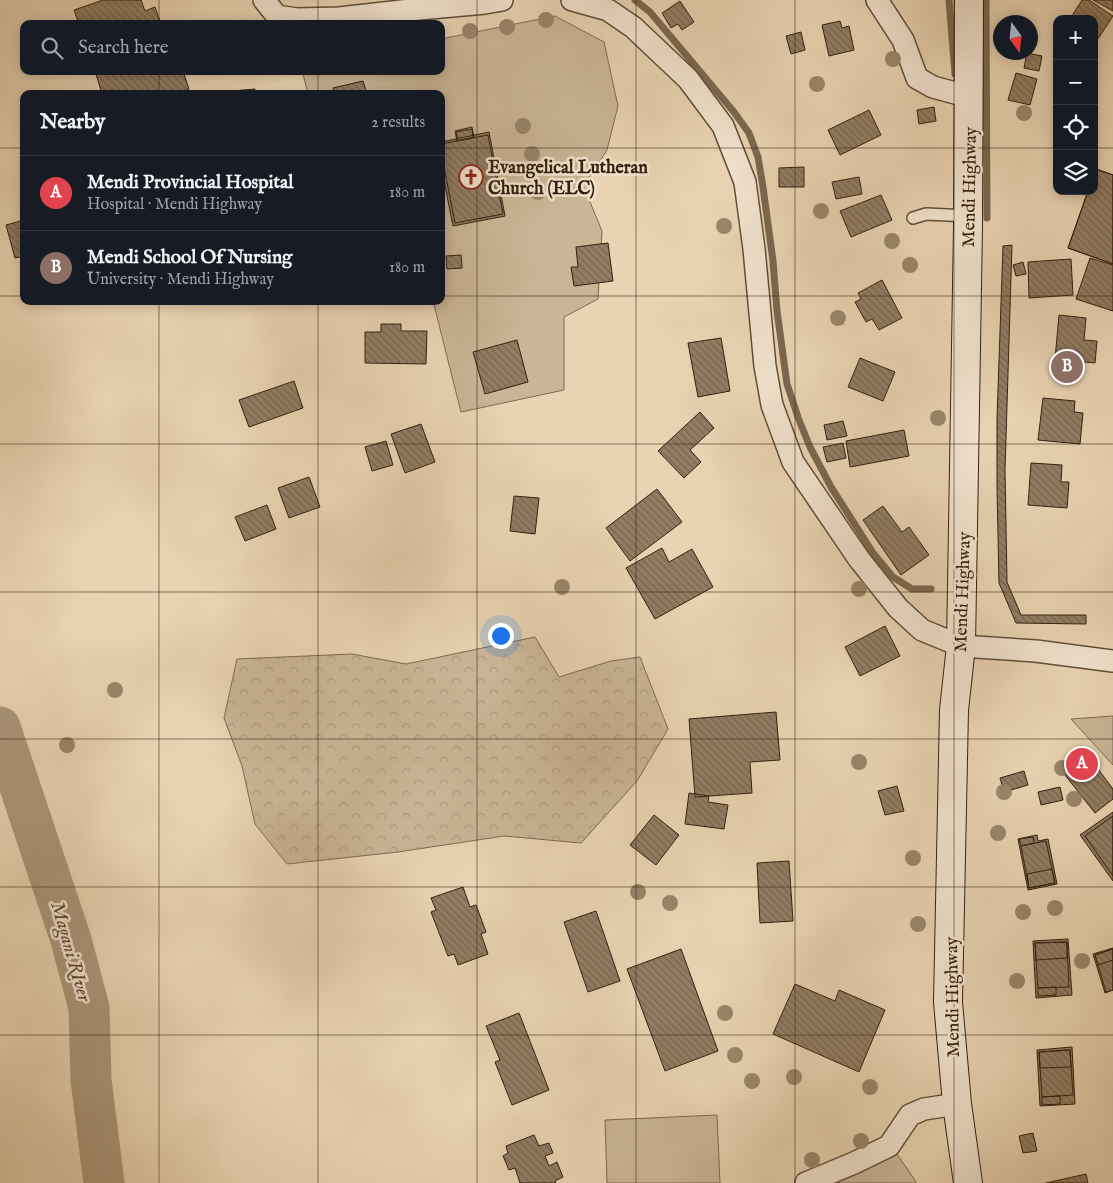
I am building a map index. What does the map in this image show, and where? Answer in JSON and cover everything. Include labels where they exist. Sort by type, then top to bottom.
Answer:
[{"type":"main road","name":"Mendi Highway","points":[[968,1183],[956,1104],[948,1002],[954,710],[961,646],[970,97],[969,0]]},
{"type":"street","points":[[264,0],[277,16],[297,19],[339,18],[502,0]]},
{"type":"street","points":[[572,0],[608,10],[633,27],[688,79],[722,126],[745,182],[754,249],[765,366],[772,405],[793,462],[859,559],[898,608],[922,630],[961,646],[1036,651],[1113,661]]},
{"type":"street","points":[[877,0],[903,40],[918,78],[933,87],[970,97]]},
{"type":"street","points":[[806,1183],[889,1146],[910,1115],[924,1109],[956,1104]]},
{"type":"lane","points":[[913,218],[926,214],[968,216]]},
{"type":"green space","points":[[555,16],[604,42],[618,106],[607,150],[587,181],[590,202],[602,231],[598,299],[564,317],[564,390],[461,412],[434,305],[445,305],[445,90],[307,90],[303,75],[445,75],[445,38]]},
{"type":"green space","points":[[535,637],[559,677],[611,661],[640,657],[668,729],[637,781],[581,843],[504,836],[398,852],[287,864],[255,824],[242,766],[224,718],[237,659],[352,654],[406,664]]},
{"type":"green space","points":[[1113,716],[1113,765],[1071,719]]},
{"type":"green space","points":[[717,1115],[720,1183],[607,1183],[605,1120]]},
{"type":"green space","points":[[894,1150],[916,1183],[829,1183]]},
{"type":"building","points":[[103,0],[141,0],[145,11],[155,7],[160,20],[78,20],[74,10]]},
{"type":"building","points":[[1082,0],[1089,0],[1113,16],[1098,39],[1098,15],[1073,15]]},
{"type":"building","points":[[1093,0],[1113,0],[1113,11]]},
{"type":"building","points":[[680,1],[694,22],[682,30],[678,24],[671,28],[662,13]]},
{"type":"building","points":[[840,21],[842,28],[849,26],[854,50],[829,56],[822,25]]},
{"type":"building","points":[[801,32],[805,50],[791,54],[786,36]]},
{"type":"building","points":[[1038,55],[1042,56],[1039,71],[1024,68],[1026,60],[1038,60]]},
{"type":"building","points":[[1016,73],[1037,79],[1030,105],[1008,100]]},
{"type":"building","points":[[96,75],[184,75],[189,89],[186,90],[101,90]]},
{"type":"building","points":[[363,81],[366,90],[334,90],[333,88]]},
{"type":"building","points":[[934,107],[936,121],[919,124],[917,110]]},
{"type":"building","points":[[869,110],[881,135],[840,155],[828,130]]},
{"type":"building","points":[[472,127],[474,137],[457,141],[455,131]]},
{"type":"building","points":[[472,129],[473,138],[458,141],[456,132]]},
{"type":"building","name":"Evangelical Lutheran Church (ELC)","points":[[489,132],[505,216],[453,226],[445,185],[445,141]]},
{"type":"building","name":"Evangelical Lutheran Church (ELC)","points":[[488,135],[503,214],[455,223],[445,172],[445,143]]},
{"type":"building","points":[[804,167],[804,187],[779,187],[779,168]]},
{"type":"building","points":[[1098,170],[1113,175],[1113,264],[1068,248],[1087,195],[1098,195]]},
{"type":"building","points":[[1098,170],[1113,175],[1113,264],[1068,248],[1087,195],[1098,195]]},
{"type":"building","points":[[859,177],[862,194],[836,199],[832,182]]},
{"type":"building","points":[[881,195],[892,220],[851,237],[840,211]]},
{"type":"building","points":[[20,221],[20,257],[15,258],[6,225]]},
{"type":"building","points":[[608,243],[613,281],[574,286],[571,267],[578,267],[576,247]]},
{"type":"building","points":[[1012,245],[1005,470],[1007,582],[1021,615],[1086,615],[1086,624],[1016,623],[999,583],[997,418],[1003,246]]},
{"type":"building","points":[[461,255],[462,268],[447,269],[446,256]]},
{"type":"building","points":[[1090,258],[1113,265],[1113,311],[1076,299]]},
{"type":"building","points":[[1071,259],[1073,295],[1029,298],[1028,262]]},
{"type":"building","points":[[1023,262],[1026,274],[1016,276],[1013,265]]},
{"type":"building","points":[[882,280],[902,318],[879,330],[872,319],[866,322],[855,302],[861,299],[858,293]]},
{"type":"building","points":[[1059,315],[1086,318],[1084,340],[1097,341],[1095,363],[1055,359]]},
{"type":"building","points":[[381,324],[401,324],[401,331],[427,331],[426,364],[365,363],[365,332],[381,332]]},
{"type":"building","points":[[721,338],[730,391],[698,397],[688,343]]},
{"type":"building","points":[[517,340],[528,382],[485,394],[473,352]]},
{"type":"building","points":[[860,358],[895,372],[883,401],[848,387]]},
{"type":"building","points":[[294,381],[303,408],[249,427],[239,400]]},
{"type":"building","points":[[1043,398],[1075,401],[1074,412],[1083,413],[1080,444],[1038,440]]},
{"type":"building","points":[[700,412],[714,428],[690,450],[701,462],[684,478],[658,451]]},
{"type":"building","points":[[843,421],[847,436],[827,440],[824,425]]},
{"type":"building","points":[[421,424],[435,462],[405,473],[391,434]]},
{"type":"building","points":[[904,430],[909,456],[850,467],[846,441]]},
{"type":"building","points":[[386,441],[393,465],[372,471],[365,447]]},
{"type":"building","points":[[843,443],[846,458],[827,462],[823,447]]},
{"type":"building","points":[[1031,463],[1062,465],[1061,482],[1069,482],[1067,508],[1028,505]]},
{"type":"building","points":[[309,477],[320,507],[289,518],[278,488]]},
{"type":"building","points":[[657,489],[682,522],[630,561],[606,528]]},
{"type":"building","points":[[514,496],[539,498],[535,534],[510,531]]},
{"type":"building","points":[[267,505],[276,529],[245,541],[235,517]]},
{"type":"building","points":[[883,506],[902,532],[909,527],[929,555],[901,575],[863,520]]},
{"type":"building","points":[[662,548],[669,562],[692,549],[713,587],[655,619],[626,568]]},
{"type":"building","points":[[885,626],[900,656],[860,676],[845,647]]},
{"type":"building","points":[[776,712],[780,760],[750,762],[752,793],[695,797],[689,719]]},
{"type":"building","points":[[1089,757],[1113,789],[1113,799],[1095,813],[1065,775]]},
{"type":"building","points":[[1024,771],[1028,785],[1004,792],[1000,778]]},
{"type":"building","points":[[897,786],[904,811],[885,815],[878,791]]},
{"type":"building","points":[[1060,787],[1063,800],[1041,805],[1038,792]]},
{"type":"building","points":[[689,793],[709,796],[708,802],[728,805],[724,829],[685,824]]},
{"type":"building","points":[[1113,812],[1113,881],[1080,835]]},
{"type":"building","points":[[654,815],[679,835],[656,865],[630,845]]},
{"type":"building","points":[[1113,816],[1113,876],[1085,836]]},
{"type":"building","points":[[1037,835],[1038,841],[1048,839],[1057,884],[1028,890],[1018,839]]},
{"type":"building","points":[[1033,837],[1034,843],[1021,846],[1019,839]]},
{"type":"building","points":[[1046,841],[1055,883],[1029,888],[1021,846]]},
{"type":"building","points":[[789,861],[793,921],[760,923],[757,863]]},
{"type":"building","points":[[1052,869],[1055,883],[1029,888],[1027,874]]},
{"type":"building","points":[[463,887],[470,907],[476,905],[486,932],[481,934],[488,954],[458,965],[454,954],[448,956],[431,912],[436,910],[431,898]]},
{"type":"building","points":[[596,911],[620,981],[588,992],[564,922]]},
{"type":"building","points":[[1068,939],[1072,995],[1036,998],[1033,941]]},
{"type":"building","points":[[1067,942],[1069,987],[1038,988],[1035,943]]},
{"type":"building","points":[[1067,942],[1067,958],[1036,960],[1035,943]]},
{"type":"building","points":[[1113,948],[1113,990],[1105,993],[1093,954]]},
{"type":"building","points":[[681,949],[718,1051],[665,1071],[627,969]]},
{"type":"building","points":[[1113,949],[1113,990],[1106,992],[1095,955]]},
{"type":"building","points":[[1113,949],[1113,960],[1098,965],[1095,955]]},
{"type":"building","points":[[795,984],[835,1001],[839,990],[885,1010],[859,1072],[773,1034]]},
{"type":"building","points":[[1056,987],[1056,995],[1038,996],[1038,988]]},
{"type":"building","points":[[519,1013],[549,1090],[512,1105],[495,1062],[500,1060],[486,1026]]},
{"type":"building","points":[[1072,1047],[1075,1104],[1040,1106],[1037,1050]]},
{"type":"building","points":[[1070,1050],[1073,1095],[1042,1097],[1039,1052]]},
{"type":"building","points":[[1070,1050],[1071,1067],[1040,1068],[1039,1052]]},
{"type":"building","points":[[1060,1096],[1060,1104],[1042,1105],[1042,1097]]},
{"type":"building","points":[[1033,1133],[1037,1151],[1023,1153],[1019,1136]]},
{"type":"building","points":[[534,1135],[539,1146],[549,1143],[553,1153],[545,1156],[549,1166],[557,1162],[563,1177],[555,1181],[556,1183],[520,1183],[515,1168],[509,1170],[503,1156],[508,1153],[506,1146]]},
{"type":"building","points":[[1086,1174],[1088,1183],[1046,1183]]},
{"type":"waterway","points":[[635,0],[650,12],[734,112],[749,133],[758,157],[763,187],[787,384],[810,447],[831,487],[873,553],[893,577],[912,589],[931,589]]},
{"type":"waterway","points":[[949,0],[955,74]]},
{"type":"waterway","points":[[986,0],[987,218]]},
{"type":"waterway","name":"Magani RIver","points":[[0,727],[71,940],[89,1008],[91,1080],[104,1183]]},
{"type":"place","name":"Evangelical Lutheran Church (ELC)","points":[[471,177]]},
{"type":"place","name":"Mendi School Of Nursing","points":[[1067,367]]},
{"type":"place","name":"Mendi Provincial Hospital","points":[[1082,764]]}]
